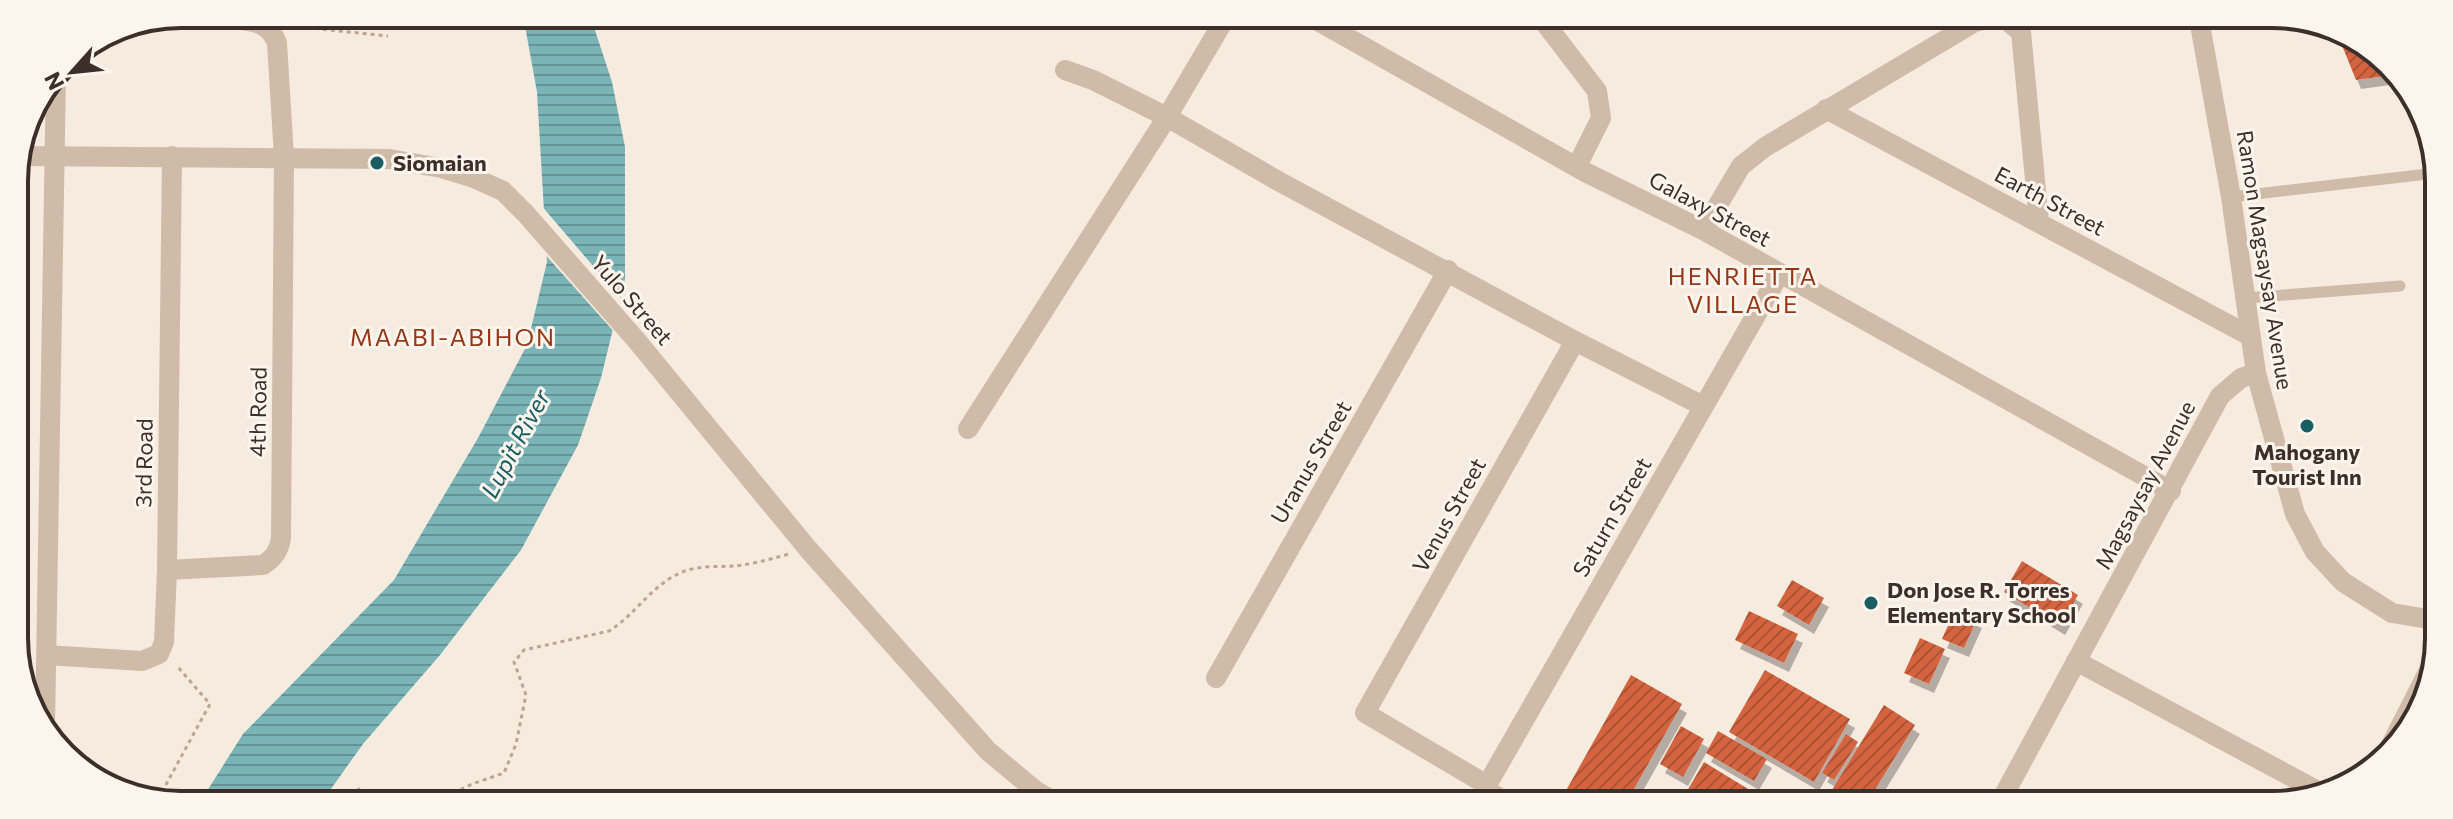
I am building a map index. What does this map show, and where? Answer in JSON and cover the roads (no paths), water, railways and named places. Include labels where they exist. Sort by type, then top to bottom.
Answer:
[{"type":"street","name":"4th Road","points":[[167,570],[263,565],[272,559],[279,548],[284,157],[277,43],[268,28]]},
{"type":"street","points":[[968,429],[1167,117],[1220,28]]},
{"type":"street","name":"Galaxy Street","points":[[1331,28],[1577,166],[1703,230],[2171,491]]},
{"type":"street","points":[[1549,28],[1597,91],[1601,118],[1577,166]]},
{"type":"street","points":[[1703,230],[1741,166],[1765,147],[1965,28]]},
{"type":"street","points":[[2016,28],[2021,32],[2039,222]]},
{"type":"street","name":"Ramon Magsaysay Avenue","points":[[2201,28],[2231,197],[2256,373],[2295,514],[2315,552],[2343,582],[2392,613],[2425,618]]},
{"type":"street","points":[[1065,70],[1086,76],[1167,117],[1280,182],[1575,341],[1703,406]]},
{"type":"street","points":[[45,708],[55,94]]},
{"type":"street","name":"Earth Street","points":[[1826,109],[2250,336]]},
{"type":"street","name":"Yulo Street","points":[[30,156],[389,159],[441,168],[503,191],[623,326],[808,549],[988,751],[1036,791]]},
{"type":"street","name":"3rd Road","points":[[46,655],[142,661],[155,657],[162,648],[167,570],[172,156]]},
{"type":"street","name":"Uranus Street","points":[[1216,678],[1448,270]]},
{"type":"street","name":"Saturn Street","points":[[1487,785],[1780,273]]},
{"type":"street","name":"Venus Street","points":[[1487,785],[1365,713],[1575,341]]},
{"type":"street","name":"Magsaysay Avenue","points":[[2008,791],[2220,396],[2241,378],[2256,373]]},
{"type":"street","points":[[2076,661],[2310,786]]},
{"type":"lane","points":[[2231,197],[2425,174]]},
{"type":"lane","points":[[2246,298],[2400,286]]},
{"type":"lane","points":[[1487,785],[1497,791]]},
{"type":"water","name":"Lupit River","points":[[525,28],[594,28],[612,82],[625,147],[625,279],[601,378],[578,445],[521,550],[440,655],[363,744],[329,791],[207,791],[243,734],[394,580],[478,438],[527,345],[547,262],[537,92]]},
{"type":"place","name":"Siomaian","points":[[377,163]]},
{"type":"place","name":"Mahogany Tourist Inn","points":[[2307,426]]},
{"type":"place","name":"Don Jose R. Torres Elementary School","points":[[1871,603]]},
{"type":"district","name":"HENRIETTA VILLAGE","points":[[1743,291]]},
{"type":"district","name":"MAABI-ABIHON","points":[[453,338]]}]
